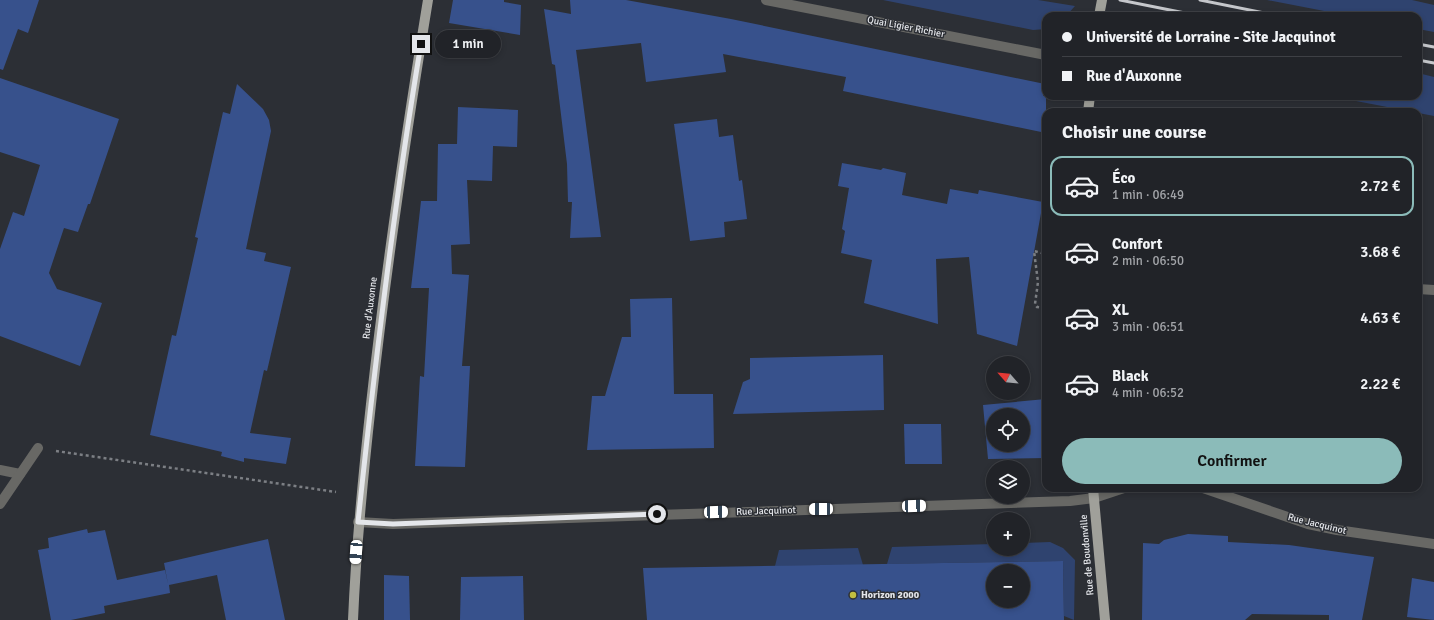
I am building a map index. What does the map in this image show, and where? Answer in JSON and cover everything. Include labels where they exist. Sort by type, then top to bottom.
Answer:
[{"type":"main road","name":"Rue d'Auxonne","points":[[352,620],[358,522],[380,329],[401,162],[428,0]]},
{"type":"main road","points":[[1100,12],[1102,0]]},
{"type":"main road","name":"Rue de Boudonville","points":[[1094,493],[1105,620]]},
{"type":"street","name":"Quai Ligier Richier","points":[[766,0],[1042,54]]},
{"type":"street","points":[[1422,289],[1434,290]]},
{"type":"street","points":[[0,504],[38,448]]},
{"type":"street","points":[[0,470],[20,474]]},
{"type":"street","name":"Rue Jacquinot","points":[[1215,492],[1308,524],[1336,530],[1434,544]]},
{"type":"street","name":"Rue Jacquinot","points":[[358,522],[393,524],[1070,501],[1094,493]]},
{"type":"path","points":[[1042,253],[1034,251],[1038,282],[1035,304],[1037,307],[1042,308]]},
{"type":"path","points":[[38,448],[114,461],[336,492]]},
{"type":"shaded area","points":[[883,0],[1038,0],[1075,6],[1070,12],[1042,12],[1042,29],[1033,30]]},
{"type":"shaded area","points":[[1267,0],[1412,0],[1434,5],[1434,32],[1422,30],[1422,12],[1329,12]]},
{"type":"shaded area","points":[[1422,74],[1434,77],[1434,116],[1422,114],[1422,108],[1392,108],[1351,100],[1422,100]]},
{"type":"shaded area","points":[[1050,542],[1063,548],[1075,560],[1074,620],[1064,616],[1063,561],[887,564],[892,547],[986,544],[986,556],[1030,556],[1030,543]]},
{"type":"shaded area","points":[[858,548],[863,565],[775,566],[779,550]]},
{"type":"building","points":[[0,0],[39,0],[28,33],[18,29],[3,70],[0,69]]},
{"type":"building","points":[[453,0],[504,0],[504,2],[521,5],[520,35],[449,23]]},
{"type":"building","points":[[570,0],[626,0],[731,19],[1042,83],[1042,100],[1046,100],[1046,108],[1042,108],[1042,132],[843,91],[846,77],[723,54],[726,72],[646,82],[641,43],[576,50],[601,237],[570,238],[572,202],[568,202],[567,164],[555,65],[552,64],[544,9],[571,14]]},
{"type":"building","points":[[0,78],[119,119],[90,204],[88,204],[78,232],[64,228],[49,273],[57,289],[102,303],[80,366],[0,336],[0,249],[13,212],[24,216],[40,165],[0,152]]},
{"type":"building","points":[[237,84],[263,109],[269,120],[271,131],[246,249],[266,253],[264,261],[291,267],[267,371],[264,370],[250,433],[291,438],[286,464],[244,458],[244,462],[221,456],[222,452],[150,435],[172,335],[176,336],[198,238],[195,237],[223,112],[230,114]]},
{"type":"building","points":[[458,107],[518,110],[517,147],[493,146],[492,181],[467,180],[470,244],[451,245],[452,274],[469,275],[462,366],[470,366],[465,467],[415,466],[420,376],[424,377],[429,288],[411,288],[421,201],[437,201],[438,144],[457,144]]},
{"type":"building","points":[[717,119],[719,137],[733,135],[739,181],[742,180],[747,219],[724,222],[725,237],[690,241],[674,124]]},
{"type":"building","points":[[842,163],[881,170],[883,168],[906,173],[902,195],[947,204],[950,189],[978,194],[979,190],[1042,202],[1017,346],[977,334],[969,257],[936,259],[938,324],[864,303],[872,260],[841,253],[845,231],[842,229],[849,188],[838,186]]},
{"type":"building","points":[[672,298],[674,394],[713,394],[714,448],[587,450],[592,396],[605,396],[622,337],[631,337],[630,299]]},
{"type":"building","points":[[883,355],[884,410],[733,414],[743,382],[750,379],[750,358]]},
{"type":"building","points":[[1042,399],[1042,458],[988,459],[987,452],[1030,452],[1030,408],[986,408],[986,437],[983,405]]},
{"type":"building","points":[[904,424],[941,424],[942,464],[905,464]]},
{"type":"building","points":[[87,529],[88,533],[105,530],[117,580],[165,570],[168,584],[164,563],[268,539],[285,620],[226,620],[217,575],[169,585],[170,593],[104,606],[105,613],[71,620],[51,620],[38,550],[49,548],[48,538]]},
{"type":"building","points":[[1188,534],[1228,536],[1228,542],[1289,545],[1374,557],[1362,620],[1329,620],[1329,615],[1252,614],[1245,620],[1142,620],[1143,543],[1159,544],[1164,540]]},
{"type":"building","name":"Horizon 2000","points":[[1063,561],[1064,620],[647,620],[643,568]]},
{"type":"building","points":[[384,575],[409,576],[410,620],[384,620]]},
{"type":"building","points":[[523,576],[524,620],[460,620],[461,577]]},
{"type":"building","points":[[1412,578],[1434,582],[1434,620],[1407,617]]},
{"type":"railway","points":[[1120,0],[1180,12]]},
{"type":"railway","points":[[1200,0],[1259,12]]},
{"type":"railway","points":[[1422,45],[1434,47]]},
{"type":"railway","points":[[1422,61],[1434,63]]},
{"type":"place","name":"Horizon 2000","points":[[853,595]]},
{"type":"route","points":[[421,44],[401,162],[358,522],[393,524],[657,514]]}]
